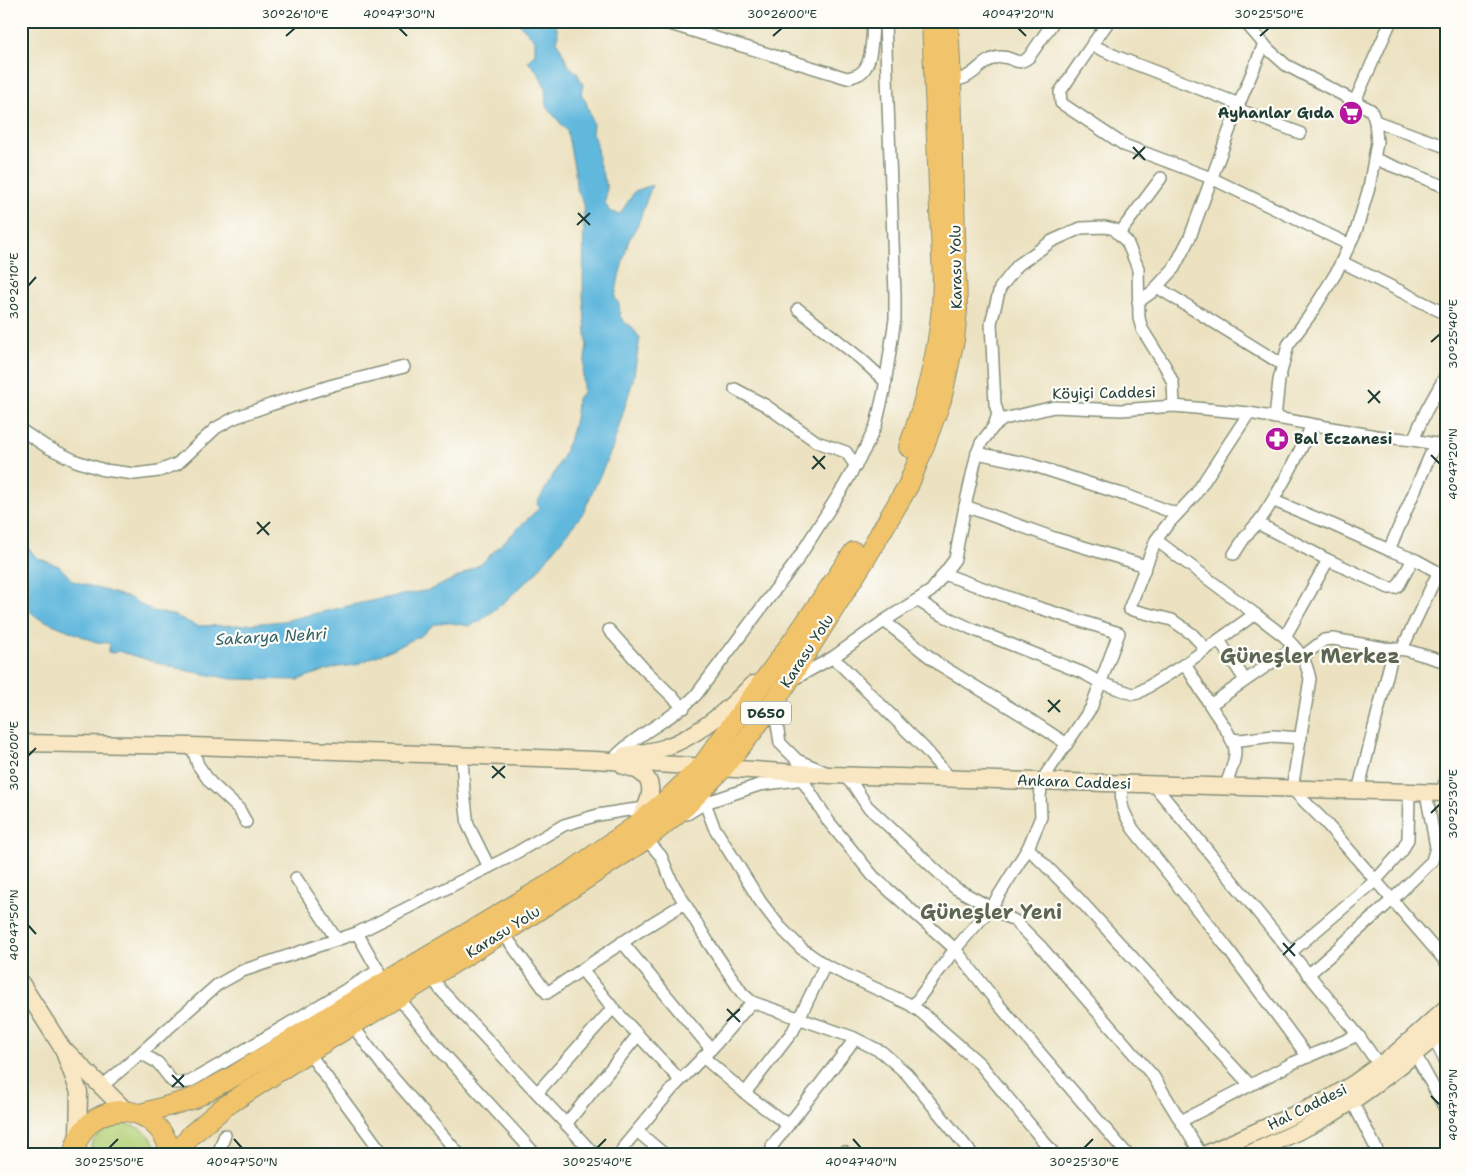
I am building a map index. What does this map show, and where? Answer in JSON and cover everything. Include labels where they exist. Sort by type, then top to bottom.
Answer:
[{"type":"highway","name":"Karasu Yolu","points":[[177,1154],[191,1135],[224,1106],[308,1052],[503,933],[640,833],[669,798],[702,766],[798,634],[857,547],[888,496],[907,453],[920,415],[932,369],[942,316],[932,21]]},
{"type":"highway","name":"Karasu Yolu","points":[[76,1146],[87,1125],[98,1117],[111,1112],[133,1112],[192,1099],[234,1076],[382,976],[685,807],[722,768],[752,732],[787,682],[864,561],[908,486],[941,400],[954,340],[957,310],[948,21]]},
{"type":"highway","points":[[133,1112],[154,1122],[163,1134],[170,1154]]},
{"type":"main road","points":[[594,760],[667,747],[689,736],[712,721],[738,699],[798,634]]},
{"type":"main road","points":[[21,743],[192,746],[594,760],[632,768],[641,772],[648,779],[650,799],[640,833]]},
{"type":"main road","name":"Ankara Caddesi","points":[[594,760],[837,776],[1042,780],[1225,788],[1409,793],[1440,790]]},
{"type":"main road","points":[[21,983],[63,1049],[79,1092],[76,1146]]},
{"type":"main road","name":"Hal Caddesi","points":[[1206,1154],[1325,1101],[1356,1082],[1396,1053],[1446,1008]]},
{"type":"main road","name":"Hal Caddesi","points":[[1249,1154],[1331,1114],[1352,1101],[1416,1054],[1440,1033]]},
{"type":"main road","points":[[63,1049],[101,1087],[133,1112]]},
{"type":"street","points":[[660,21],[847,78],[859,75],[867,67],[872,44],[873,21]]},
{"type":"street","points":[[616,756],[631,742],[684,708],[696,696],[796,562],[856,466],[876,425],[886,382],[895,319],[896,295],[885,21]]},
{"type":"street","points":[[951,82],[966,77],[989,60],[999,57],[1008,58],[1020,63],[1024,62],[1054,21]]},
{"type":"street","points":[[1109,21],[1060,92],[1061,103],[1124,146],[1211,178],[1350,245]]},
{"type":"street","points":[[1244,21],[1286,65],[1371,110],[1376,121],[1377,142],[1375,159],[1369,188],[1356,231],[1336,273],[1288,344],[1279,380],[1275,418]]},
{"type":"street","points":[[1355,101],[1391,21]]},
{"type":"street","points":[[1092,44],[1120,58],[1300,133]]},
{"type":"street","points":[[1138,302],[1152,292],[1174,268],[1186,245],[1238,106],[1264,44]]},
{"type":"street","points":[[1376,121],[1446,147]]},
{"type":"street","points":[[1375,159],[1446,187]]},
{"type":"street","points":[[1119,234],[1161,178]]},
{"type":"street","points":[[1174,406],[1173,384],[1165,366],[1142,329],[1139,318],[1138,268],[1127,242],[1114,229],[1105,227],[1081,228],[1052,241],[1018,265],[1000,288],[991,323],[995,404],[998,414],[994,426],[976,453],[955,559],[931,591],[832,658],[787,682],[776,718],[780,743],[797,760],[837,776],[854,786],[867,806],[955,888],[1015,921],[1048,955],[1153,1076],[1201,1154]]},
{"type":"street","points":[[1342,262],[1446,314]]},
{"type":"street","points":[[1157,287],[1283,366]]},
{"type":"street","points":[[798,309],[861,359],[886,382]]},
{"type":"street","points":[[21,430],[47,447],[76,461],[104,470],[135,474],[159,471],[177,464],[216,428],[234,418],[333,385],[404,367]]},
{"type":"street","points":[[1413,440],[1426,411],[1446,375]]},
{"type":"street","points":[[735,389],[765,405],[817,442],[846,452],[856,466]]},
{"type":"street","name":"Köyiçi Caddesi","points":[[994,426],[1004,419],[1054,407],[1121,410],[1174,406],[1249,413],[1376,436],[1440,445]]},
{"type":"street","points":[[1206,649],[1192,634],[1172,620],[1129,609],[1156,540],[1194,495],[1249,413]]},
{"type":"street","points":[[1234,554],[1274,501],[1312,425]]},
{"type":"street","points":[[1389,550],[1440,445]]},
{"type":"street","points":[[976,453],[1029,464],[1177,514]]},
{"type":"street","points":[[1274,501],[1389,550],[1441,569],[1398,649],[1358,791]]},
{"type":"street","points":[[964,506],[1054,538],[1146,566]]},
{"type":"street","points":[[1260,520],[1260,525],[1328,560],[1389,588],[1395,588],[1399,585],[1413,559]]},
{"type":"street","points":[[1156,540],[1285,637],[1302,657],[1308,667],[1310,679],[1292,789],[1325,822],[1446,962]]},
{"type":"street","points":[[1285,637],[1328,560]]},
{"type":"street","points":[[913,1006],[955,949],[991,908],[1028,848],[1041,817],[1040,797],[1042,780],[1091,708],[1119,633],[1030,605],[944,574]]},
{"type":"street","points":[[918,600],[938,613],[972,629],[1083,673],[1101,683],[1133,694],[1138,693],[1186,664],[1255,614]]},
{"type":"street","points":[[884,621],[940,665],[1032,720],[1067,744]]},
{"type":"street","points":[[609,630],[643,668],[684,708]]},
{"type":"street","points":[[1302,657],[1324,640],[1333,639],[1398,649],[1446,662]]},
{"type":"street","points":[[1219,640],[1246,680]]},
{"type":"street","points":[[1210,705],[1294,647]]},
{"type":"street","points":[[832,658],[926,749],[952,779]]},
{"type":"street","points":[[1186,664],[1231,739],[1235,751],[1225,788]]},
{"type":"street","points":[[1231,739],[1240,740],[1273,736],[1300,738]]},
{"type":"street","points":[[192,746],[198,765],[210,782],[239,809],[246,822]]},
{"type":"street","points":[[462,756],[468,825],[489,867]]},
{"type":"street","points":[[837,776],[759,785],[705,803],[640,833],[661,856],[672,882],[708,942],[742,993],[752,1002],[856,1039],[882,1052],[907,1074],[972,1154]]},
{"type":"street","points":[[802,779],[829,822],[874,876],[955,949],[998,1004],[1128,1154]]},
{"type":"street","points":[[1122,784],[1120,800],[1123,811],[1133,829],[1225,945],[1308,1057]]},
{"type":"street","points":[[1154,785],[1358,1035],[1379,1065]]},
{"type":"street","points":[[1308,974],[1392,900],[1432,861],[1436,847],[1440,790]]},
{"type":"street","points":[[1291,952],[1375,881],[1402,851],[1408,839],[1409,793]]},
{"type":"street","points":[[705,803],[714,827],[765,908],[780,927],[802,949],[825,965],[913,1006],[944,1030],[980,1064],[1054,1154]]},
{"type":"street","points":[[101,1087],[217,985],[242,970],[358,933],[489,867],[564,825],[598,815],[646,808]]},
{"type":"street","points":[[1028,848],[1077,897],[1250,1085]]},
{"type":"street","points":[[296,878],[337,940]]},
{"type":"street","points":[[503,933],[547,993],[685,902]]},
{"type":"street","points":[[141,1053],[158,1063],[172,1081],[176,1083],[188,1082],[382,976],[358,933]]},
{"type":"street","points":[[622,942],[707,1053],[745,1093],[788,1125]]},
{"type":"street","points":[[745,1093],[793,1031],[825,965]]},
{"type":"street","points":[[582,970],[613,1008],[680,1080]]},
{"type":"street","points":[[432,976],[440,989],[594,1154]]},
{"type":"street","points":[[398,997],[443,1053],[535,1154]]},
{"type":"street","points":[[620,1154],[636,1131],[680,1080],[707,1053],[752,1002]]},
{"type":"street","points":[[537,1093],[613,1008]]},
{"type":"street","points":[[352,1025],[383,1066],[459,1154]]},
{"type":"street","points":[[1440,1033],[1446,1062]]},
{"type":"street","points":[[566,1124],[638,1035]]},
{"type":"street","points":[[1181,1121],[1250,1085],[1358,1035]]},
{"type":"street","points":[[772,1146],[856,1039]]},
{"type":"street","points":[[308,1052],[382,1154]]},
{"type":"street","points":[[1416,1054],[1446,1110]]},
{"type":"street","points":[[1352,1101],[1379,1154]]},
{"type":"street","points":[[636,1131],[664,1154]]},
{"type":"street","points":[[222,1151],[225,1135]]},
{"type":"green space","points":[[126,1124],[147,1133],[158,1154],[89,1154],[97,1136],[113,1126]]},
{"type":"water","name":"Sakarya Nehri","points":[[516,21],[555,21],[558,33],[557,41],[569,66],[577,73],[583,85],[581,94],[586,102],[593,124],[592,133],[607,187],[605,203],[610,212],[620,214],[635,191],[652,185],[638,224],[629,240],[615,298],[619,304],[620,316],[640,338],[633,380],[612,449],[583,513],[534,575],[503,603],[480,621],[469,626],[445,622],[433,625],[422,635],[355,665],[339,667],[298,680],[232,679],[183,670],[118,651],[114,653],[108,652],[110,645],[108,643],[96,642],[38,618],[25,607],[21,608],[21,545],[30,550],[37,558],[59,566],[73,581],[130,598],[152,611],[173,615],[197,626],[283,621],[365,602],[429,590],[460,576],[482,563],[539,508],[537,503],[558,466],[569,439],[576,412],[577,398],[583,393],[583,373],[587,345],[583,296],[584,204],[576,187],[567,131],[546,106],[545,87],[538,72],[528,62],[535,53],[535,40]]},
{"type":"place","name":"Ayhanlar Gıda","points":[[1351,113]]},
{"type":"place","name":"Bal Eczanesi","points":[[1277,439]]},
{"type":"district","name":"Güneşler Merkez","points":[[1310,656]]},
{"type":"district","name":"Güneşler Yeni","points":[[991,912]]}]
